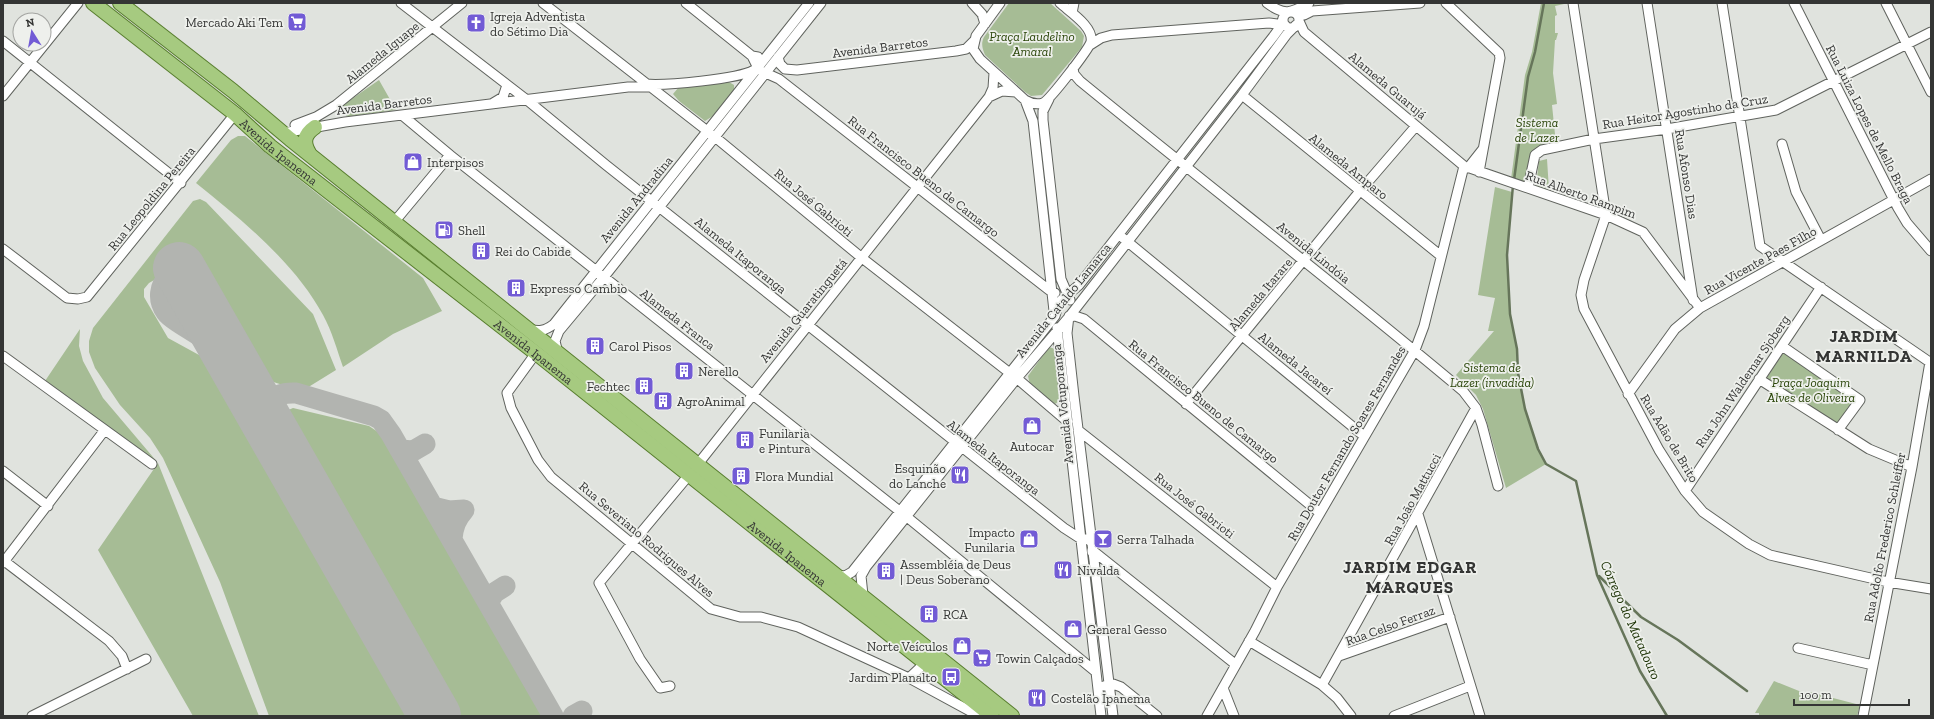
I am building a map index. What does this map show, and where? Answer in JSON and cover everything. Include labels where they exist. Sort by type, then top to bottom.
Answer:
[{"type":"main road","name":"Avenida Ipanema","points":[[93,3],[536,354],[837,575],[1012,716]]},
{"type":"main road","name":"Avenida Ipanema","points":[[120,3],[227,86],[280,131],[395,221],[558,353],[694,470],[926,662],[987,715]]},
{"type":"main road","points":[[308,153],[305,148],[305,138],[308,133],[316,127]]},
{"type":"main road","points":[[253,131],[265,134],[280,131]]},
{"type":"street","points":[[3,96],[78,3]]},
{"type":"street","name":"Alameda Itaporanga","points":[[401,3],[543,112],[651,200],[1064,528],[1082,546]]},
{"type":"street","name":"Alameda Iguape","points":[[280,131],[304,123],[336,105],[462,3]]},
{"type":"street","name":"Rua José Gabrioti","points":[[543,3],[708,131],[862,258],[1014,376],[1068,422]]},
{"type":"street","points":[[686,3],[752,56],[775,61]]},
{"type":"street","name":"Avenida Andradina","points":[[527,328],[536,331],[545,330],[554,324],[595,270],[708,131],[809,3]]},
{"type":"street","name":"Avenida Andradina","points":[[558,353],[555,341],[558,331],[604,277],[821,3]]},
{"type":"street","points":[[972,3],[982,14],[985,24]]},
{"type":"street","points":[[1000,3],[974,41],[973,50],[976,55],[1025,100],[1037,104],[1049,99],[1090,45],[1092,38],[1089,30],[1060,3]]},
{"type":"street","points":[[1072,13],[1074,3]]},
{"type":"street","points":[[1267,3],[1279,11],[1291,28],[1312,11],[1420,3]]},
{"type":"street","points":[[1090,45],[1101,38],[1112,35],[1268,23],[1285,20],[1309,3]]},
{"type":"street","name":"Avenida Cataldo Lamarca","points":[[837,575],[845,576],[852,572],[903,514],[1014,376],[1127,241],[1242,95],[1287,34],[1313,3]]},
{"type":"street","points":[[1446,3],[1499,53],[1500,58],[1479,172]]},
{"type":"street","points":[[1573,3],[1606,215]]},
{"type":"street","name":"Rua Afonso Dias","points":[[1647,3],[1697,305]]},
{"type":"street","points":[[1722,3],[1760,246],[1931,363]]},
{"type":"street","name":"Rua Luiza Lopes de Mello Braga","points":[[1794,3],[1894,200],[1907,223],[1931,251]]},
{"type":"street","points":[[1886,3],[1931,92]]},
{"type":"street","name":"Alameda Guarujá","points":[[1285,20],[1296,14],[1304,32],[1466,167]]},
{"type":"street","name":"Avenida Cataldo Lamarca","points":[[1014,376],[1046,344],[1060,322],[1059,302],[1068,296],[1079,285],[1177,161],[1285,20]]},
{"type":"street","name":"Rua Heitor Agostinho da Cruz","points":[[1526,187],[1535,155],[1538,152],[1594,139],[1667,129],[1776,110],[1931,32]]},
{"type":"street","points":[[3,41],[180,183]]},
{"type":"street","name":"Avenida Barretos","points":[[775,61],[785,70],[797,70],[962,50],[969,47],[974,41]]},
{"type":"street","points":[[752,56],[757,68],[765,73]]},
{"type":"street","name":"Avenida Barretos","points":[[280,131],[628,87],[739,76],[757,68]]},
{"type":"street","name":"Avenida Lindóia","points":[[1073,68],[1074,74],[1080,81],[1177,161],[1304,260],[1463,391],[1476,408],[1498,486]]},
{"type":"street","points":[[787,86],[786,78],[789,74],[797,70]]},
{"type":"street","name":"Avenida Guaratinguetá","points":[[670,686],[660,688],[640,659],[599,583],[694,470],[862,258],[916,187],[989,97],[993,88],[994,72]]},
{"type":"street","name":"Rua Francisco Bueno de Camargo","points":[[765,73],[776,77],[1052,292],[1068,296]]},
{"type":"street","points":[[666,99],[667,92],[672,83]]},
{"type":"street","name":"Avenida Barretos","points":[[488,105],[503,97],[507,85]]},
{"type":"street","points":[[989,97],[1002,91],[1016,92]]},
{"type":"street","name":"Alameda Amparo","points":[[1242,95],[1441,256]]},
{"type":"street","points":[[543,112],[542,103],[548,98]]},
{"type":"street","name":"Avenida Votuporanga","points":[[1049,99],[1043,111],[1043,120],[1063,284],[1070,304],[1060,322]]},
{"type":"street","name":"Avenida Votuporanga","points":[[1025,100],[1034,121],[1052,292],[1060,322],[1059,347],[1102,716]]},
{"type":"street","points":[[336,105],[336,114],[345,122]]},
{"type":"street","points":[[416,127],[415,119],[419,113]]},
{"type":"street","name":"Rua Leopoldina Pereira","points":[[3,249],[67,298],[78,299],[87,297],[235,114]]},
{"type":"street","name":"Alameda Franca","points":[[402,115],[450,155],[903,514],[1096,672]]},
{"type":"street","name":"Alameda Itarare","points":[[1186,404],[1360,191],[1416,126]]},
{"type":"street","points":[[1782,144],[1796,192],[1821,240]]},
{"type":"street","points":[[1466,167],[1484,148]]},
{"type":"street","points":[[395,221],[450,155]]},
{"type":"street","name":"Rua Alberto Rampim","points":[[1466,167],[1606,215],[1643,232],[1697,305]]},
{"type":"street","name":"Rua Doutor Fernando Soares Fernandes","points":[[1207,716],[1277,587],[1415,350],[1422,332],[1441,256],[1466,167]]},
{"type":"street","name":"Rua Vicente Paes Filho","points":[[1628,394],[1675,329],[1697,305],[1821,240],[1931,179]]},
{"type":"street","name":"Rua Adão de Brito","points":[[1606,215],[1584,280],[1581,295],[1584,309],[1659,450],[1685,491],[1703,512],[1749,544],[1770,555],[1888,582],[1931,589]]},
{"type":"street","name":"Alameda Jacareí","points":[[1119,234],[1364,436]]},
{"type":"street","points":[[1038,281],[1046,279],[1050,271]]},
{"type":"street","name":"Avenida Cataldo Lamarca","points":[[1063,284],[1069,287],[1079,285]]},
{"type":"street","name":"Rua John Waldemar Sjoberg","points":[[1685,491],[1821,287]]},
{"type":"street","points":[[1060,322],[1079,317],[1086,320]]},
{"type":"street","points":[[1067,333],[1070,325],[1075,321],[1086,320]]},
{"type":"street","name":"Rua Francisco Bueno de Camargo","points":[[1086,320],[1186,404],[1320,512]]},
{"type":"street","name":"Avenida Votuporanga","points":[[1060,322],[1067,333],[1094,570],[1113,716]]},
{"type":"street","points":[[1046,344],[1052,342],[1056,343],[1059,347]]},
{"type":"street","points":[[1782,346],[1860,400],[1838,430]]},
{"type":"street","name":"Rua Severiano Rodrigues Alves","points":[[536,354],[507,393],[511,408],[538,460],[551,477],[711,609],[740,617],[761,617],[798,627],[987,715]]},
{"type":"street","points":[[3,356],[104,431],[152,464]]},
{"type":"street","name":"Rua Adolfo Frederico Schleiffer","points":[[1863,716],[1931,363]]},
{"type":"street","points":[[1759,379],[1869,449],[1912,467]]},
{"type":"street","name":"Rua João Mattucci","points":[[1322,685],[1476,408]]},
{"type":"street","name":"Rua José Gabrioti","points":[[1078,430],[1277,587]]},
{"type":"street","points":[[104,431],[48,506],[4,561],[109,641],[122,656],[128,669]]},
{"type":"street","points":[[1080,450],[1084,444],[1096,444]]},
{"type":"street","points":[[3,471],[48,506]]},
{"type":"street","name":"Avenida Cataldo Lamarca","points":[[862,595],[862,576],[866,567],[903,514]]},
{"type":"street","points":[[1418,514],[1480,716]]},
{"type":"street","points":[[1064,528],[1074,524],[1079,518]]},
{"type":"street","points":[[1092,546],[1091,554],[1087,556],[1082,546],[1086,539],[1108,563],[1235,664]]},
{"type":"street","points":[[1094,570],[1099,564],[1108,563]]},
{"type":"street","name":"Rua Celso Ferraz","points":[[1339,656],[1450,617]]},
{"type":"street","points":[[1249,641],[1322,685],[1337,698],[1351,716]]},
{"type":"street","points":[[1073,652],[1084,654],[1093,646]]},
{"type":"street","points":[[1798,648],[1873,665]]},
{"type":"street","points":[[32,716],[146,659]]},
{"type":"street","points":[[909,678],[926,662]]},
{"type":"street","points":[[1098,691],[1109,684],[1120,687],[1157,716]]},
{"type":"street","points":[[1394,716],[1407,713],[1470,686]]},
{"type":"street","points":[[1223,688],[1234,716]]},
{"type":"green space","name":"Praça Laudelino Amaral","points":[[1009,3],[1050,3],[1081,31],[1084,36],[1082,47],[1042,95],[1031,96],[1025,92],[985,55],[982,43],[983,39]]},
{"type":"green space","name":"Sistema de Lazer","points":[[1541,3],[1564,4],[1555,6],[1557,15],[1555,16],[1555,33],[1558,33],[1555,40],[1553,73],[1557,104],[1552,105],[1556,144],[1540,147],[1524,184],[1511,179],[1525,75],[1532,52]]},
{"type":"green space","points":[[379,80],[396,110],[350,117],[343,114],[343,105]]},
{"type":"green space","points":[[729,82],[734,85],[734,90],[713,116],[705,121],[679,101],[673,94],[679,87]]},
{"type":"green space","points":[[238,136],[245,136],[423,278],[442,311],[393,334],[343,367],[332,334],[323,315],[298,278],[283,260],[249,227],[196,183],[231,140]]},
{"type":"green space","name":"Sistema de Lazer","points":[[1547,159],[1549,190],[1537,188],[1536,185],[1539,161]]},
{"type":"green space","name":"Sistema de Lazer (invadida)","points":[[1495,187],[1512,192],[1507,255],[1510,314],[1517,349],[1519,374],[1525,409],[1538,449],[1546,464],[1506,488],[1483,409],[1476,395],[1456,375],[1494,331],[1488,331],[1495,298],[1478,295]]},
{"type":"green space","points":[[200,199],[206,202],[313,314],[336,370],[302,391],[267,380],[246,359],[189,260],[149,283],[144,289],[144,297],[168,338],[210,361],[411,716],[269,716],[220,582],[163,458],[150,438],[120,405],[95,368],[89,352],[89,341],[93,328],[193,201]]},
{"type":"green space","points":[[80,329],[79,346],[83,361],[103,398],[158,463],[45,381]]},
{"type":"green space","points":[[1049,347],[1055,349],[1061,400],[1055,404],[1030,385],[1028,376]]},
{"type":"green space","name":"Praça Joaquim Alves de Oliveira","points":[[1784,352],[1856,400],[1837,427],[1766,379]]},
{"type":"green space","points":[[293,408],[369,426],[381,434],[542,716],[451,716],[284,425],[283,417],[286,411]]},
{"type":"green space","points":[[158,463],[259,716],[193,716],[98,550]]},
{"type":"green space","points":[[1774,681],[1809,695],[1810,692],[1860,705],[1857,716],[1759,716],[1759,713],[1755,713]]},
{"type":"waterway","name":"Córrego do Matadouro","points":[[1514,180],[1528,77],[1535,52],[1544,3]]},
{"type":"waterway","name":"Córrego do Matadouro","points":[[1513,185],[1507,255],[1510,314],[1517,349],[1518,373],[1525,409],[1538,449],[1546,464],[1576,481],[1597,575],[1640,671],[1667,716]]},
{"type":"waterway","points":[[1599,576],[1641,617],[1678,640],[1747,691]]},
{"type":"taxiway","points":[[214,329],[203,293],[191,279],[183,275],[175,275],[168,278],[163,285],[161,302],[169,316],[217,347],[232,361]]},
{"type":"taxiway","points":[[269,426],[269,411],[272,400],[281,394],[287,393],[296,393],[374,416],[381,420],[391,434],[553,716]]},
{"type":"taxiway","points":[[400,450],[413,451],[425,444]]},
{"type":"taxiway","points":[[433,507],[449,511],[464,510],[455,523],[452,539]]},
{"type":"taxiway","points":[[488,603],[494,593],[505,586]]},
{"type":"taxiway","points":[[573,716],[582,711]]},
{"type":"runway","points":[[179,268],[435,716]]},
{"type":"place","name":"Mercado Aki Tem","points":[[297,22]]},
{"type":"place","name":"Igreja Adventista do Sétimo Dia","points":[[476,23]]},
{"type":"place","name":"Interpisos","points":[[413,162]]},
{"type":"place","name":"Shell","points":[[444,230]]},
{"type":"place","name":"Rei do Cabide","points":[[481,251]]},
{"type":"place","name":"Expresso Cambio","points":[[516,288]]},
{"type":"place","name":"Carol Pisos","points":[[595,346]]},
{"type":"place","name":"Nerello","points":[[684,371]]},
{"type":"place","name":"Fechtec","points":[[644,386]]},
{"type":"place","name":"AgroAnimal","points":[[663,401]]},
{"type":"place","name":"Autocar","points":[[1032,426]]},
{"type":"place","name":"Funilaria e Pintura","points":[[745,440]]},
{"type":"place","name":"Esquinão do Lanche","points":[[960,475]]},
{"type":"place","name":"Flora Mundial","points":[[741,476]]},
{"type":"place","name":"Impacto Funilaria","points":[[1029,539]]},
{"type":"place","name":"Serra Talhada","points":[[1103,539]]},
{"type":"place","name":"Nivalda","points":[[1063,570]]},
{"type":"place","name":"Assembléia de Deus | Deus Soberano","points":[[886,571]]},
{"type":"place","name":"RCA","points":[[929,614]]},
{"type":"place","name":"General Gesso","points":[[1073,629]]},
{"type":"place","name":"Norte Veículos","points":[[962,646]]},
{"type":"place","name":"Towin Calçados","points":[[982,658]]},
{"type":"place","name":"Jardim Planalto","points":[[951,677]]},
{"type":"place","name":"Costelão Ipanema","points":[[1037,698]]},
{"type":"district","name":"JARDIM MARNILDA","points":[[1864,346]]},
{"type":"district","name":"JARDIM EDGAR MARQUES","points":[[1410,577]]}]
